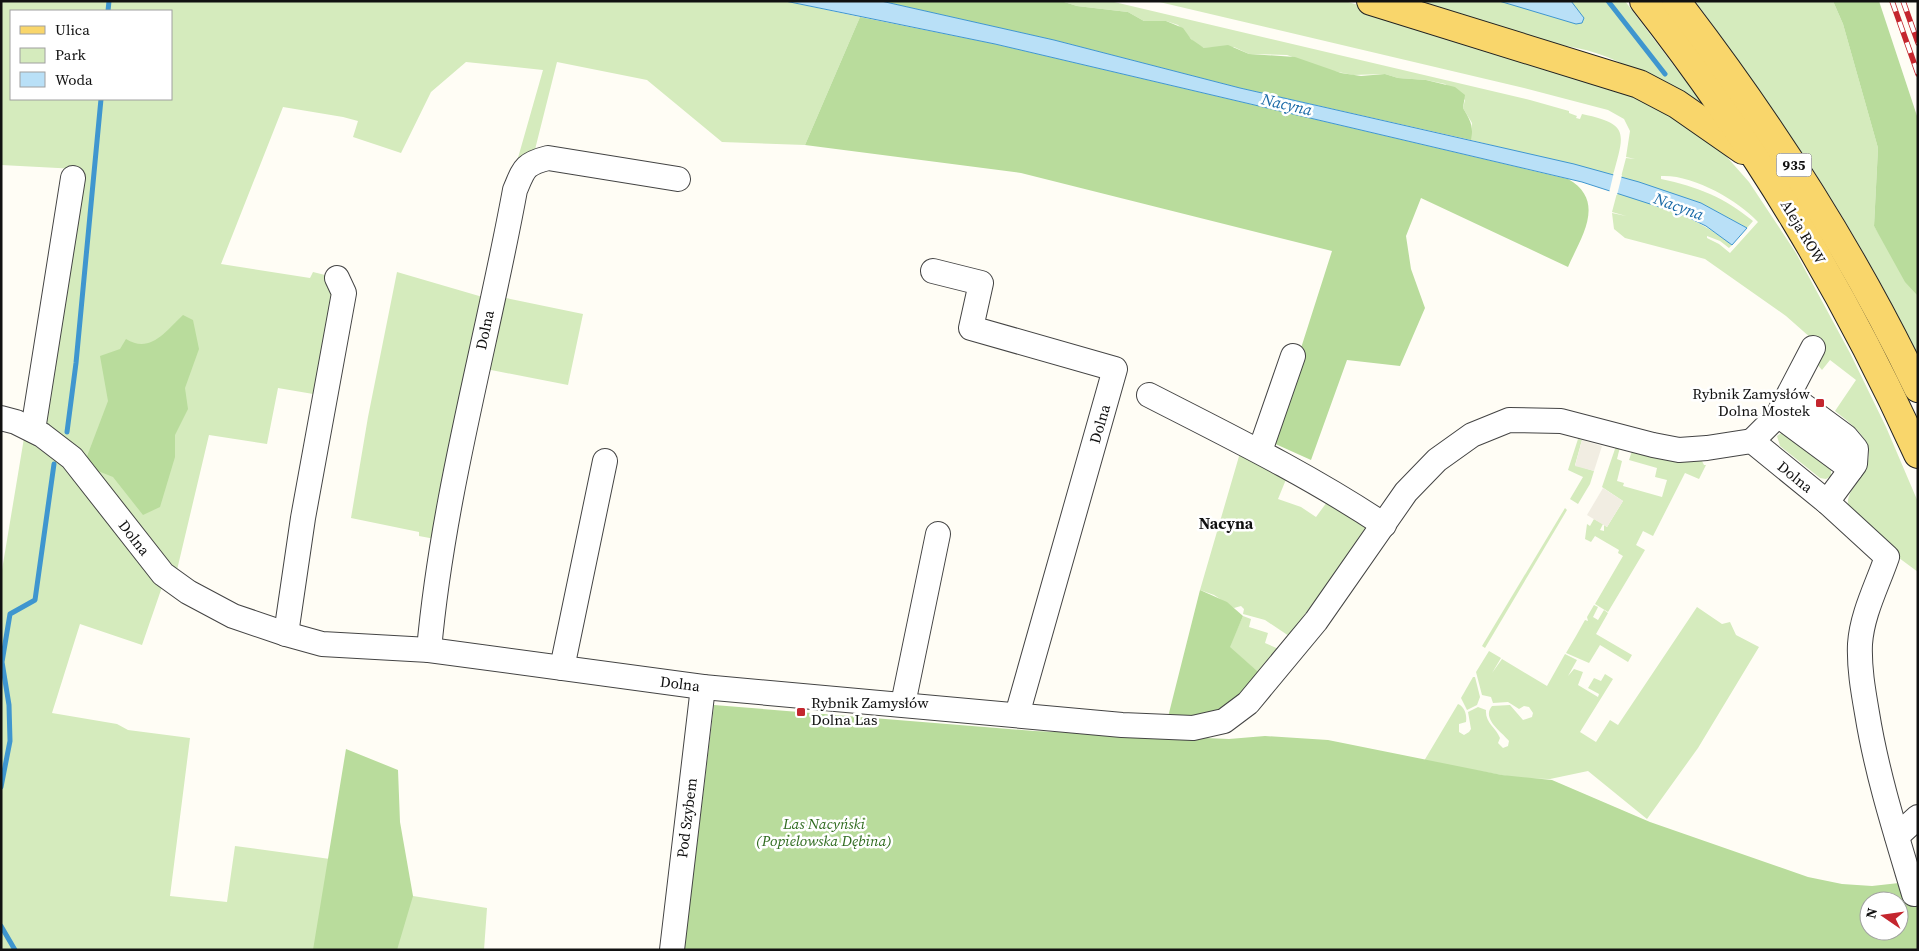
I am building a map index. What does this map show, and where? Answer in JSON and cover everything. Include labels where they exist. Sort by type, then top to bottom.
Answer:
[{"type":"main road","points":[[1371,1],[1639,84],[1677,104],[1760,162]]},
{"type":"main road","name":"Aleja ROW","points":[[1644,1],[1760,162],[1829,275],[1884,381],[1918,454]]},
{"type":"main road","name":"Aleja ROW","points":[[1676,1],[1738,84],[1801,176],[1852,261],[1918,388]]},
{"type":"street","name":"Dolna","points":[[428,650],[460,448],[515,190],[525,168],[532,162],[548,158],[678,179]]},
{"type":"street","points":[[33,430],[73,178]]},
{"type":"street","name":"Dolna","points":[[933,271],[981,283],[971,328],[1115,369],[1017,715]]},
{"type":"street","points":[[286,634],[303,518],[344,293],[337,278]]},
{"type":"street","points":[[1752,441],[1781,410],[1813,348]]},
{"type":"street","points":[[1260,451],[1293,356]]},
{"type":"street","points":[[1149,395],[1260,451],[1345,499],[1384,525]]},
{"type":"street","points":[[1781,410],[1851,469],[1827,502]]},
{"type":"street","name":"Dolna","points":[[1,418],[33,430],[72,458],[163,574],[188,592],[234,616],[322,644],[428,650],[703,687],[1122,725],[1193,728],[1224,721],[1248,703],[1316,621],[1406,492],[1437,460],[1472,435],[1509,420],[1561,420],[1653,445],[1679,450],[1700,449],[1752,441],[1827,502],[1887,557],[1865,616],[1860,658],[1870,733],[1896,836],[1914,894]]},
{"type":"street","points":[[562,668],[605,461]]},
{"type":"street","points":[[903,704],[938,534]]},
{"type":"street","name":"Pod Szybem","points":[[672,950],[703,687]]},
{"type":"street","points":[[1896,836],[1918,817]]},
{"type":"green space","points":[[1,1],[785,1],[860,17],[805,145],[722,142],[647,80],[557,62],[516,225],[508,193],[543,70],[466,62],[431,92],[401,153],[353,137],[358,121],[283,107],[221,264],[310,278],[313,272],[337,278],[319,395],[278,388],[267,444],[209,435],[177,570],[39,420],[77,169],[1,165]]},
{"type":"green space","points":[[881,1],[1061,1],[1077,6],[1128,12],[1144,21],[1166,21],[1183,28],[1191,39],[1204,48],[1228,45],[1249,54],[1295,57],[1341,73],[1361,76],[1385,74],[1398,78],[1426,80],[1455,87],[1465,95],[1463,108],[1471,123],[1471,140],[1240,88],[1054,40]]},
{"type":"green space","points":[[1061,1],[1110,1],[1530,100],[1569,111],[1569,113],[1580,119],[1582,114],[1597,118],[1616,126],[1620,132],[1620,149],[1613,175],[1471,140],[1472,123],[1463,108],[1465,100],[1445,84],[1426,80],[1398,78],[1385,74],[1353,75],[1328,70],[1287,55],[1249,54],[1234,47],[1204,48],[1196,44],[1178,25],[1166,21],[1144,21],[1128,12],[1077,6]]},
{"type":"green space","points":[[1155,1],[1345,1],[1571,70],[1638,93],[1719,148],[1749,182],[1796,253],[1850,353],[1886,427],[1918,502],[1918,572],[1895,555],[1848,505],[1850,494],[1864,472],[1869,451],[1861,435],[1835,411],[1856,380],[1830,360],[1822,370],[1817,364],[1820,346],[1786,316],[1705,259],[1625,238],[1614,229],[1612,213],[1626,216],[1612,212],[1617,193],[1663,207],[1706,227],[1732,245],[1729,248],[1720,241],[1707,236],[1707,238],[1719,244],[1730,253],[1758,222],[1739,205],[1700,184],[1673,176],[1661,176],[1661,179],[1699,189],[1732,205],[1753,221],[1747,228],[1701,203],[1621,177],[1626,158],[1635,159],[1626,157],[1630,131],[1624,119],[1608,110],[1524,88]]},
{"type":"green space","points":[[1398,1],[1625,1],[1709,112],[1654,80],[1597,53],[1556,45]]},
{"type":"green space","points":[[1695,1],[1833,1],[1843,24],[1878,148],[1874,226],[1918,296],[1918,356],[1869,263],[1815,173],[1757,86]]},
{"type":"green space","points":[[1833,1],[1879,1],[1918,119],[1918,296],[1905,282],[1874,226],[1878,148],[1843,24]]},
{"type":"green space","points":[[860,17],[995,44],[1568,179],[1580,188],[1586,198],[1589,209],[1584,232],[1568,267],[1421,198],[1406,236],[1411,269],[1425,308],[1400,366],[1347,360],[1311,460],[1271,442],[1332,251],[1021,173],[805,145]]},
{"type":"green space","points":[[397,272],[486,298],[435,539],[419,536],[419,532],[351,518],[368,417]]},
{"type":"green space","points":[[501,297],[583,314],[568,385],[486,369]]},
{"type":"green space","points":[[183,315],[193,320],[199,349],[185,388],[188,409],[175,435],[175,457],[160,507],[143,515],[113,477],[93,469],[86,459],[108,401],[100,356],[120,349],[126,339],[142,344],[157,339]]},
{"type":"green space","points":[[1783,432],[1831,467],[1831,476],[1826,479],[1820,478],[1780,446],[1777,436]]},
{"type":"green space","points":[[24,438],[67,469],[162,587],[142,645],[80,624],[52,713],[117,724],[128,730],[190,738],[170,896],[227,902],[235,846],[330,859],[413,896],[487,908],[484,950],[1,950],[1,576]]},
{"type":"green space","points":[[1578,439],[1582,440],[1575,465],[1594,471],[1590,484],[1578,504],[1570,499],[1583,477],[1568,470]]},
{"type":"green space","points":[[1242,446],[1287,477],[1278,499],[1301,507],[1316,517],[1327,502],[1372,523],[1289,636],[1265,620],[1243,614],[1244,609],[1241,606],[1234,608],[1214,595],[1200,590]]},
{"type":"green space","points":[[1616,446],[1620,447],[1617,459],[1622,461],[1617,481],[1624,483],[1623,486],[1662,497],[1667,480],[1655,477],[1657,468],[1629,460],[1632,451],[1666,460],[1702,461],[1706,465],[1699,479],[1685,473],[1653,536],[1643,531],[1636,545],[1645,550],[1608,612],[1595,604],[1623,556],[1618,553],[1619,550],[1595,536],[1591,542],[1585,539],[1587,524],[1590,526],[1594,519],[1603,524],[1600,530],[1604,531],[1604,525],[1607,527],[1623,501],[1602,487]]},
{"type":"green space","points":[[1565,508],[1567,510],[1485,648],[1482,646]]},
{"type":"green space","points":[[1200,590],[1227,602],[1243,616],[1230,647],[1264,677],[1230,702],[1210,713],[1198,716],[1168,717]]},
{"type":"green space","points":[[1594,605],[1598,607],[1593,617],[1598,620],[1604,610],[1608,613],[1596,634],[1632,655],[1628,662],[1600,645],[1589,663],[1566,653],[1585,620],[1588,621],[1587,617]]},
{"type":"green space","points":[[1697,607],[1722,624],[1730,622],[1736,635],[1759,647],[1698,748],[1647,819],[1588,771],[1550,779],[1518,778],[1424,761],[1458,704],[1464,709],[1466,717],[1466,722],[1459,724],[1459,732],[1464,735],[1469,732],[1471,729],[1468,712],[1478,707],[1486,710],[1489,722],[1500,738],[1498,743],[1503,748],[1508,746],[1509,741],[1494,725],[1489,716],[1492,706],[1510,705],[1523,720],[1532,717],[1533,713],[1529,707],[1524,706],[1519,709],[1508,702],[1493,703],[1491,697],[1482,695],[1476,672],[1489,651],[1501,658],[1492,673],[1502,659],[1547,686],[1565,654],[1577,660],[1568,676],[1574,669],[1583,672],[1578,685],[1598,697],[1599,694],[1588,688],[1594,678],[1601,681],[1605,674],[1613,679],[1580,732],[1596,742],[1610,720],[1618,725]]},
{"type":"green space","points":[[1243,616],[1251,619],[1249,627],[1268,633],[1265,643],[1281,650],[1264,677],[1229,647]]},
{"type":"green space","points":[[1473,677],[1475,677],[1480,697],[1477,705],[1467,710],[1461,698]]},
{"type":"green space","name":"Las Nacyński (Popielowska Dębina)","points":[[714,705],[1034,731],[1229,739],[1265,736],[1328,740],[1502,775],[1552,780],[1650,822],[1808,877],[1842,884],[1872,886],[1899,883],[1918,877],[1918,950],[684,950]]},
{"type":"green space","points":[[346,749],[398,770],[400,822],[413,896],[397,950],[313,950]]},
{"type":"shaded area","points":[[1582,440],[1602,446],[1594,471],[1575,466]]},
{"type":"shaded area","points":[[1603,488],[1623,501],[1607,527],[1587,515]]},
{"type":"water","points":[[785,1],[881,1],[1054,40],[1240,88],[1574,164],[1639,182],[1701,203],[1747,228],[1732,245],[1706,226],[1681,214],[1582,182],[995,44]]},
{"type":"water","points":[[1499,1],[1571,1],[1584,18],[1582,23],[1576,24]]},
{"type":"pier","points":[[1614,172],[1622,175],[1617,195],[1609,193]]},
{"type":"waterway","points":[[108,10],[109,1]]},
{"type":"waterway","points":[[1608,1],[1665,74]]},
{"type":"waterway","points":[[67,432],[76,363],[101,100]]},
{"type":"waterway","points":[[1,787],[10,741],[9,705],[2,662],[10,614],[35,600],[54,464]]},
{"type":"waterway","points":[[1,926],[15,950]]},
{"type":"railway","points":[[1892,1],[1918,74]]},
{"type":"railway","points":[[1903,1],[1918,43]]},
{"type":"place","name":"Rybnik Zamysłów Dolna Mostek","points":[[1820,403]]},
{"type":"place","name":"Rybnik Zamysłów Dolna Las","points":[[801,712]]},
{"type":"district","name":"Nacyna","points":[[1226,523]]}]
